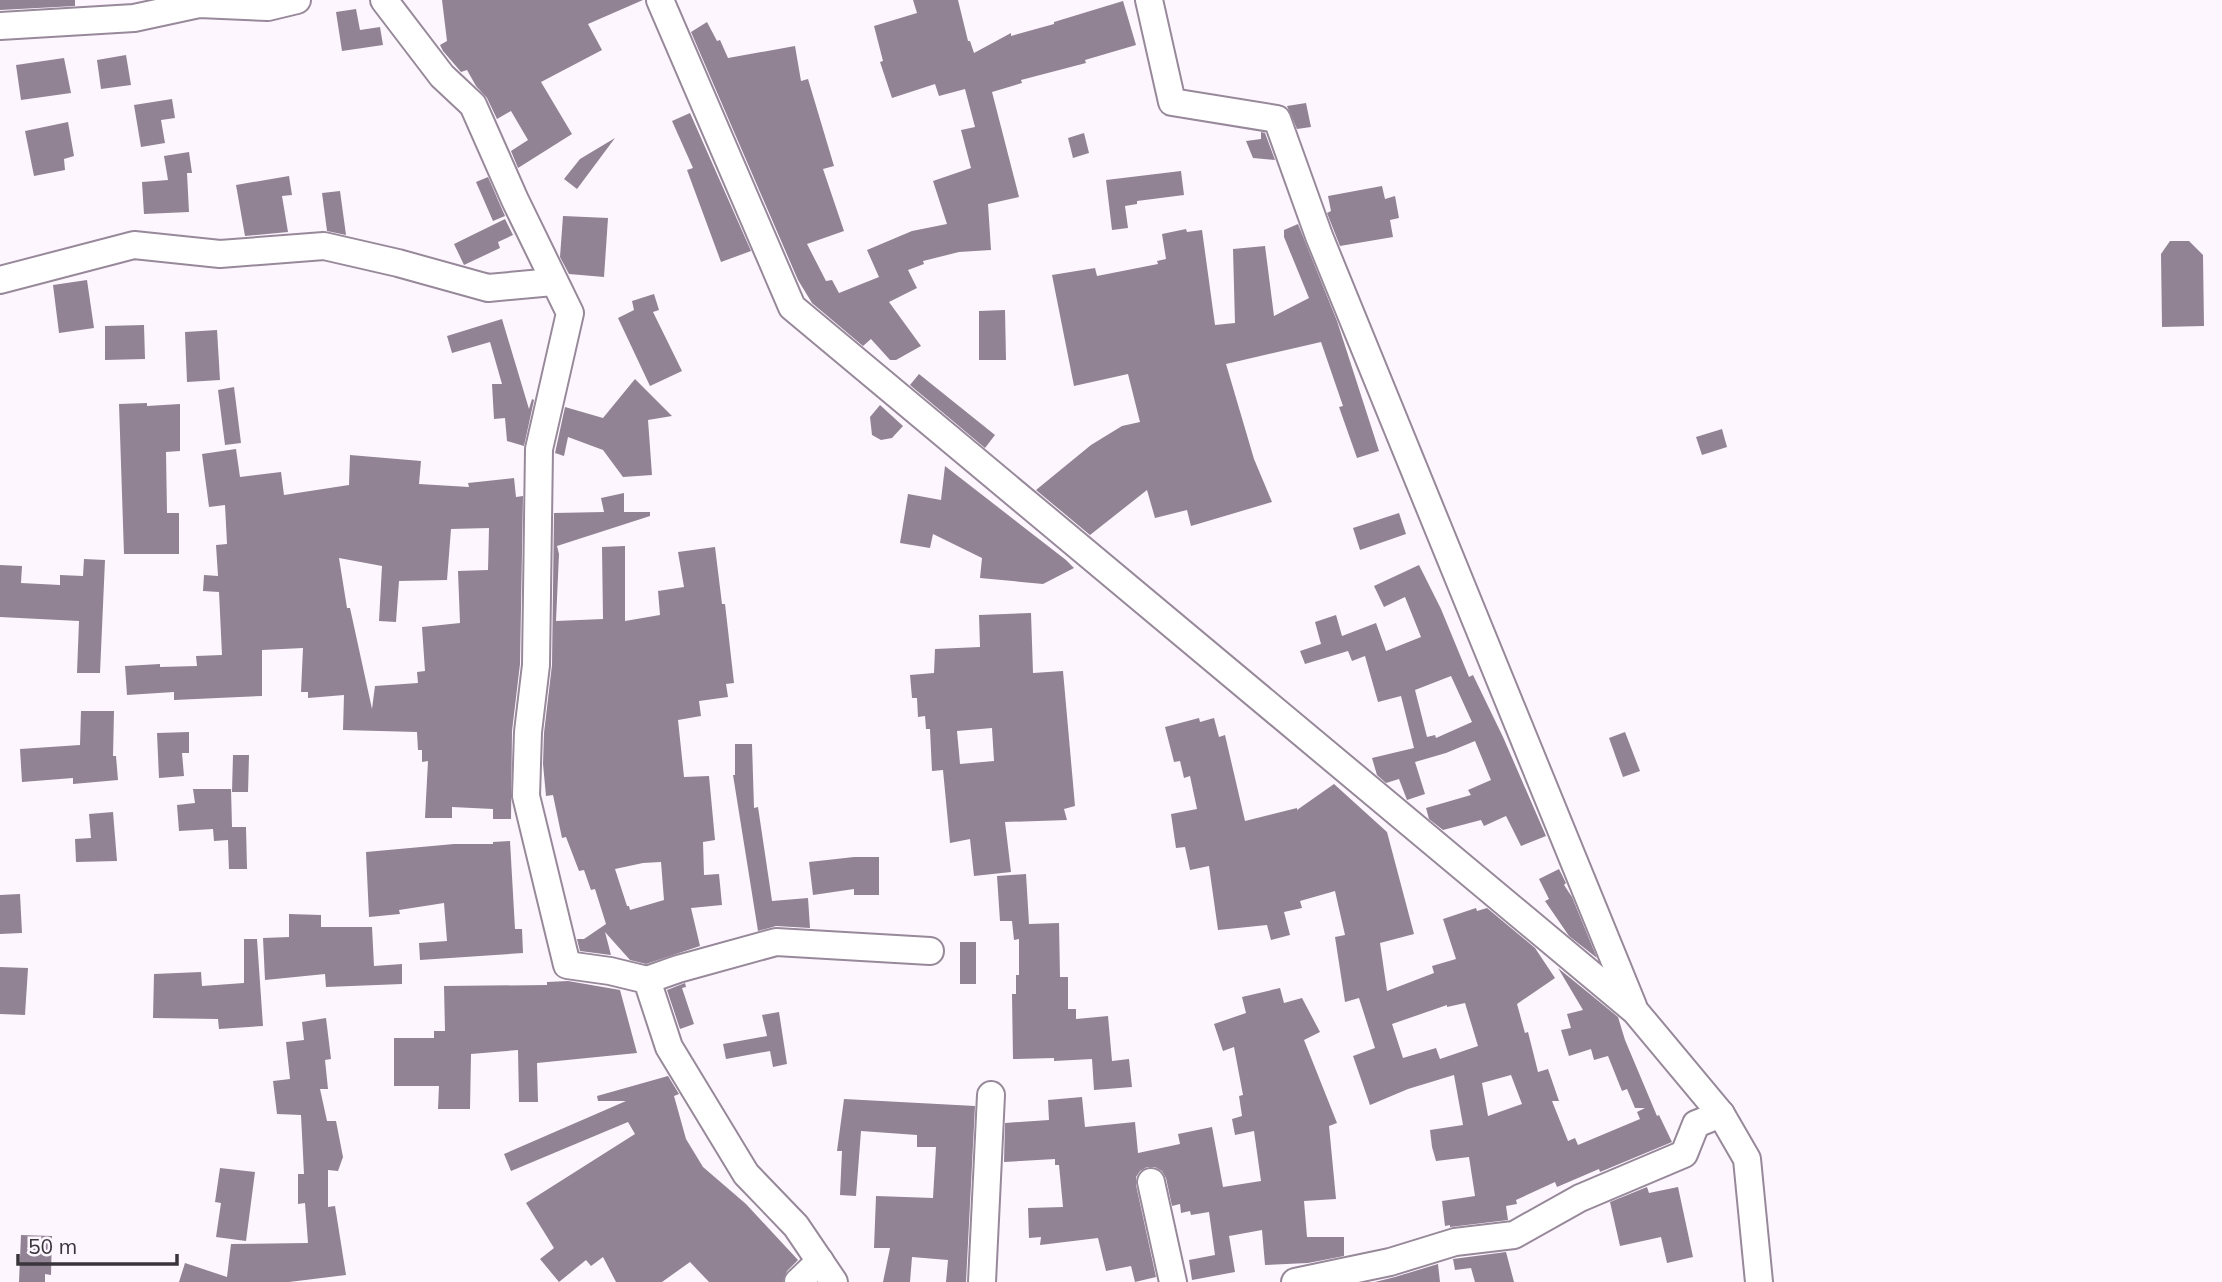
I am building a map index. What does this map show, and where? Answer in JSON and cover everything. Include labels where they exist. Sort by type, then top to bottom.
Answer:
[{"type":"street","points":[[0,26],[134,18],[198,4],[268,8],[297,0]]},
{"type":"street","points":[[384,0],[442,76],[473,105],[553,282],[570,313],[539,449],[536,665],[528,732],[526,796],[566,965],[610,971],[647,981],[678,969],[776,942],[930,951]]},
{"type":"street","points":[[660,0],[792,307],[1635,1011],[1721,1114],[1747,1158],[1759,1282]]},
{"type":"street","points":[[1149,0],[1171,102],[1277,119],[1319,236],[1635,1011]]},
{"type":"street","points":[[0,280],[134,245],[220,254],[324,246],[488,288],[553,282]]},
{"type":"street","points":[[647,981],[669,1047],[746,1174],[796,1226],[827,1271],[797,1282]]},
{"type":"street","points":[[982,1282],[991,1095]]},
{"type":"street","points":[[1295,1282],[1390,1262],[1455,1242],[1514,1235],[1580,1198],[1684,1154],[1696,1124],[1721,1114]]},
{"type":"street","points":[[1151,1182],[1173,1282]]},
{"type":"building","points":[[0,0],[75,0],[75,6],[0,10]]},
{"type":"building","points":[[442,0],[643,0],[588,24],[602,50],[541,82],[572,134],[518,168],[511,151],[528,140],[511,111],[497,119],[487,98],[467,70],[461,72],[443,51],[440,45],[447,41]]},
{"type":"building","points":[[913,0],[958,0],[968,41],[974,53],[1011,33],[1011,36],[1054,24],[1123,1],[1136,45],[1085,60],[1086,63],[1021,80],[1022,83],[992,92],[1019,197],[988,204],[991,250],[959,252],[923,261],[924,264],[908,270],[917,288],[889,302],[921,346],[896,360],[890,360],[871,339],[863,346],[812,303],[798,280],[691,32],[707,22],[717,41],[720,40],[728,58],[795,46],[801,81],[808,79],[834,166],[823,169],[844,231],[807,244],[826,281],[832,280],[839,293],[879,277],[867,250],[912,231],[947,224],[933,181],[971,168],[961,130],[975,127],[965,89],[939,96],[935,84],[892,98],[880,62],[883,61],[874,26],[917,13]]},
{"type":"building","points":[[356,9],[360,30],[380,27],[383,45],[342,51],[336,12]]},
{"type":"building","points":[[126,55],[131,85],[101,89],[97,60]]},
{"type":"building","points":[[64,58],[71,93],[21,100],[16,65]]},
{"type":"building","points":[[172,99],[175,118],[161,120],[165,143],[141,147],[134,105]]},
{"type":"building","points":[[1306,103],[1311,127],[1297,129],[1287,106]]},
{"type":"building","points":[[690,113],[751,251],[721,262],[687,170],[693,168],[672,121]]},
{"type":"building","points":[[68,122],[74,156],[64,159],[65,170],[34,176],[25,131]]},
{"type":"building","points":[[1261,132],[1265,133],[1275,160],[1253,158],[1246,141],[1261,139]]},
{"type":"building","points":[[1084,133],[1089,153],[1073,158],[1068,138]]},
{"type":"building","points":[[615,138],[577,189],[564,179],[580,159]]},
{"type":"building","points":[[189,152],[192,173],[187,173],[189,212],[144,214],[142,182],[168,180],[164,156]]},
{"type":"building","points":[[1181,171],[1184,195],[1137,201],[1137,204],[1125,206],[1128,228],[1112,230],[1106,180]]},
{"type":"building","points":[[289,176],[292,195],[282,196],[288,232],[245,236],[236,185]]},
{"type":"building","points":[[488,177],[505,216],[493,221],[476,182]]},
{"type":"building","points":[[1382,186],[1385,199],[1395,196],[1399,218],[1390,220],[1393,237],[1340,246],[1327,213],[1331,211],[1328,196]]},
{"type":"building","points":[[340,191],[346,235],[327,231],[322,193]]},
{"type":"building","points":[[563,216],[608,218],[604,277],[569,274],[560,257]]},
{"type":"building","points":[[505,219],[513,235],[498,242],[500,248],[464,265],[454,244]]},
{"type":"building","points":[[1298,224],[1337,321],[1379,451],[1357,458],[1321,342],[1226,364],[1254,459],[1272,502],[1191,526],[1187,510],[1155,518],[1147,490],[1090,535],[1036,490],[1091,445],[1122,426],[1140,422],[1128,374],[1074,386],[1052,275],[1095,268],[1097,276],[1158,264],[1157,261],[1166,259],[1162,234],[1186,229],[1187,232],[1202,230],[1215,325],[1235,323],[1233,249],[1265,246],[1274,316],[1309,298],[1284,237],[1284,230]]},
{"type":"building","points":[[2170,241],[2189,241],[2203,255],[2204,326],[2162,327],[2161,254]]},
{"type":"building","points":[[87,280],[94,328],[59,333],[53,285]]},
{"type":"building","points":[[654,294],[659,310],[653,312],[682,371],[650,386],[618,318],[634,310],[632,301]]},
{"type":"building","points":[[1005,310],[1006,360],[979,360],[979,311]]},
{"type":"building","points":[[502,319],[529,409],[532,399],[534,400],[524,446],[507,441],[505,418],[494,419],[492,384],[502,384],[490,342],[452,353],[447,336]]},
{"type":"building","points":[[144,325],[145,359],[105,360],[105,326]]},
{"type":"building","points":[[217,330],[220,380],[187,382],[185,332]]},
{"type":"building","points":[[919,374],[995,435],[985,448],[910,385]]},
{"type":"building","points":[[635,379],[672,416],[648,420],[652,475],[623,477],[603,450],[568,437],[564,456],[555,453],[565,407],[603,418]]},
{"type":"building","points":[[234,387],[241,443],[225,445],[218,390]]},
{"type":"building","points":[[147,403],[147,406],[180,404],[180,451],[166,452],[167,513],[179,513],[179,554],[124,554],[119,404]]},
{"type":"building","points":[[880,405],[903,426],[892,438],[881,440],[872,435],[870,417]]},
{"type":"building","points":[[1722,429],[1727,447],[1702,455],[1696,437]]},
{"type":"building","points":[[236,449],[240,477],[281,472],[284,495],[349,485],[350,455],[421,461],[419,484],[469,487],[468,483],[514,478],[516,497],[523,496],[520,664],[512,731],[511,819],[493,819],[493,809],[452,807],[452,818],[425,818],[428,761],[422,762],[417,732],[343,730],[344,695],[308,698],[308,692],[301,692],[303,648],[262,650],[262,696],[174,700],[174,692],[127,695],[125,666],[197,666],[196,656],[222,655],[219,592],[203,591],[204,575],[218,576],[216,545],[227,544],[225,505],[209,507],[202,454]],"holes":[[[489,528],[488,570],[458,571],[460,623],[422,627],[425,671],[417,672],[418,683],[375,686],[372,709],[350,608],[347,608],[339,558],[382,566],[379,621],[396,622],[399,581],[447,580],[451,529]]]},
{"type":"building","points":[[945,466],[1074,568],[1043,584],[980,578],[982,558],[933,534],[930,548],[900,543],[908,494],[941,500]]},
{"type":"building","points":[[624,493],[624,512],[650,512],[650,516],[557,546],[559,554],[556,621],[603,619],[602,547],[625,546],[625,621],[660,615],[658,591],[684,587],[678,552],[715,547],[734,683],[726,684],[728,697],[699,701],[701,716],[678,720],[684,777],[709,776],[715,840],[703,842],[704,875],[719,874],[722,905],[691,908],[700,946],[646,964],[630,960],[605,932],[611,955],[580,951],[577,939],[584,939],[606,924],[595,889],[591,890],[584,870],[579,871],[566,837],[562,838],[553,795],[546,796],[543,764],[552,665],[554,513],[604,512],[601,498]],"holes":[[[661,862],[664,900],[630,910],[615,869]]]},
{"type":"building","points":[[1399,513],[1406,534],[1360,550],[1353,528]]},
{"type":"building","points":[[84,559],[105,560],[100,673],[77,673],[79,621],[0,617],[0,565],[22,566],[21,583],[60,585],[60,575],[83,576]]},
{"type":"building","points":[[1419,565],[1441,609],[1469,677],[1473,675],[1503,737],[1546,836],[1521,846],[1506,816],[1484,826],[1481,820],[1443,830],[1429,819],[1426,808],[1471,795],[1468,790],[1491,780],[1475,741],[1415,762],[1425,794],[1407,800],[1399,779],[1386,783],[1377,775],[1372,758],[1414,748],[1401,696],[1378,702],[1365,656],[1352,661],[1348,651],[1305,664],[1300,651],[1321,644],[1315,622],[1336,615],[1342,636],[1376,623],[1386,651],[1421,637],[1405,597],[1384,607],[1374,586]],"holes":[[[1451,676],[1472,722],[1436,738],[1435,735],[1427,737],[1415,690]]]},
{"type":"building","points":[[1031,613],[1033,673],[1063,671],[1075,806],[1064,809],[1067,820],[1005,822],[1011,872],[974,876],[970,839],[950,843],[943,770],[932,771],[930,729],[926,729],[925,716],[918,717],[917,698],[912,698],[910,675],[934,673],[935,649],[980,647],[979,615]],"holes":[[[992,728],[994,761],[960,764],[957,731]]]},
{"type":"building","points":[[81,711],[114,711],[113,756],[116,756],[118,780],[73,784],[73,778],[22,782],[20,749],[80,745]]},
{"type":"building","points":[[1199,718],[1200,722],[1214,718],[1219,737],[1225,735],[1245,821],[1297,810],[1334,784],[1387,832],[1414,934],[1380,943],[1387,991],[1434,973],[1432,966],[1456,959],[1443,919],[1476,908],[1477,911],[1487,908],[1535,948],[1555,978],[1517,1004],[1525,1033],[1528,1032],[1538,1072],[1548,1069],[1559,1101],[1552,1101],[1568,1141],[1575,1138],[1578,1145],[1640,1119],[1637,1112],[1645,1108],[1635,1108],[1627,1089],[1622,1091],[1608,1056],[1594,1060],[1591,1049],[1569,1056],[1561,1030],[1571,1028],[1567,1014],[1583,1010],[1558,968],[1618,1017],[1657,1116],[1659,1115],[1672,1142],[1557,1187],[1555,1182],[1516,1200],[1517,1204],[1506,1206],[1508,1220],[1445,1226],[1442,1201],[1475,1196],[1469,1157],[1436,1161],[1432,1147],[1430,1130],[1463,1125],[1454,1075],[1408,1089],[1370,1105],[1353,1056],[1375,1048],[1359,998],[1345,1002],[1335,937],[1345,935],[1335,891],[1300,901],[1302,908],[1284,912],[1290,935],[1271,940],[1267,925],[1218,930],[1209,866],[1190,870],[1185,847],[1176,848],[1171,814],[1197,809],[1190,776],[1184,778],[1180,761],[1174,762],[1165,727]],"holes":[[[1465,1003],[1478,1046],[1440,1059],[1436,1048],[1403,1058],[1392,1024],[1447,1005]],[[1511,1075],[1522,1104],[1488,1116],[1482,1083]]]},
{"type":"building","points":[[189,732],[189,753],[182,753],[184,776],[159,778],[157,733]]},
{"type":"building","points":[[1625,732],[1640,771],[1623,777],[1609,738]]},
{"type":"building","points":[[735,744],[752,744],[754,808],[758,807],[772,901],[808,898],[810,928],[776,926],[758,931],[733,775]]},
{"type":"building","points":[[233,755],[249,755],[248,792],[232,792]]},
{"type":"building","points":[[193,789],[231,789],[232,827],[246,827],[247,869],[229,869],[228,840],[214,841],[213,829],[179,831],[177,805],[195,803]]},
{"type":"building","points":[[113,812],[117,861],[76,862],[75,839],[91,838],[89,814]]},
{"type":"building","points":[[510,841],[515,929],[522,929],[523,953],[420,960],[419,943],[447,941],[444,903],[399,910],[400,914],[369,917],[366,852]]},
{"type":"building","points":[[879,857],[879,895],[854,895],[854,889],[813,895],[809,862]]},
{"type":"building","points":[[1559,869],[1597,958],[1569,936],[1545,901],[1549,899],[1539,879]]},
{"type":"building","points":[[1026,874],[1029,924],[1059,923],[1060,977],[1068,977],[1068,1009],[1076,1009],[1076,1019],[1108,1016],[1112,1061],[1129,1059],[1132,1087],[1094,1090],[1092,1059],[1013,1059],[1012,994],[1016,994],[1016,975],[1019,975],[1019,939],[1014,940],[1012,921],[1000,921],[997,876]]},
{"type":"building","points":[[20,894],[22,933],[0,934],[0,895]]},
{"type":"building","points":[[289,914],[321,915],[321,927],[372,927],[374,966],[402,964],[402,984],[326,987],[325,974],[265,980],[263,938],[289,937]]},
{"type":"building","points":[[244,939],[257,939],[263,1026],[219,1029],[218,1019],[153,1018],[154,974],[201,972],[202,986],[244,983]]},
{"type":"building","points":[[960,942],[976,942],[976,984],[960,984]]},
{"type":"building","points":[[0,967],[28,968],[25,1015],[0,1014]]},
{"type":"building","points":[[568,981],[620,990],[637,1053],[537,1063],[538,1102],[519,1102],[518,1050],[471,1054],[470,1109],[438,1109],[439,1086],[394,1086],[394,1038],[434,1038],[434,1031],[445,1031],[444,986],[547,985],[547,982]]},
{"type":"building","points":[[685,983],[686,987],[682,988],[694,1024],[680,1029],[667,990]]},
{"type":"building","points":[[1280,988],[1284,1003],[1302,998],[1320,1032],[1304,1040],[1337,1123],[1329,1126],[1336,1199],[1304,1201],[1307,1237],[1344,1237],[1344,1256],[1308,1263],[1265,1265],[1262,1230],[1229,1236],[1235,1272],[1192,1280],[1189,1260],[1215,1255],[1209,1212],[1191,1215],[1190,1211],[1181,1213],[1180,1204],[1172,1206],[1166,1178],[1162,1171],[1155,1167],[1140,1171],[1136,1177],[1136,1185],[1156,1277],[1135,1282],[1131,1266],[1106,1271],[1098,1238],[1040,1245],[1041,1237],[1029,1238],[1028,1208],[1063,1207],[1059,1165],[1055,1165],[1055,1159],[1004,1162],[1005,1123],[1049,1120],[1048,1100],[1082,1097],[1085,1127],[1135,1122],[1138,1153],[1180,1144],[1178,1134],[1212,1127],[1223,1187],[1261,1181],[1254,1131],[1235,1135],[1232,1119],[1242,1116],[1239,1096],[1243,1095],[1234,1047],[1223,1051],[1214,1024],[1246,1013],[1242,997]]},
{"type":"building","points":[[779,1012],[787,1064],[773,1067],[770,1051],[726,1059],[723,1044],[767,1036],[762,1015]]},
{"type":"building","points":[[326,1018],[331,1059],[325,1060],[328,1089],[320,1089],[327,1121],[336,1121],[343,1157],[338,1171],[328,1170],[328,1207],[335,1206],[346,1275],[289,1282],[179,1282],[185,1263],[227,1277],[231,1244],[308,1243],[305,1203],[298,1204],[298,1174],[304,1174],[301,1115],[277,1114],[273,1081],[290,1079],[286,1042],[304,1040],[302,1022]]},
{"type":"building","points":[[668,1076],[679,1094],[674,1096],[686,1139],[703,1167],[746,1204],[798,1260],[787,1271],[783,1282],[709,1282],[690,1262],[662,1282],[616,1282],[603,1257],[591,1266],[586,1260],[559,1282],[540,1259],[554,1248],[526,1203],[635,1134],[628,1122],[511,1171],[504,1154],[626,1101],[598,1101],[597,1096]]},
{"type":"building","points":[[844,1099],[975,1106],[966,1282],[946,1282],[948,1260],[912,1257],[910,1282],[883,1282],[890,1248],[874,1248],[876,1196],[933,1198],[936,1147],[917,1147],[917,1135],[861,1131],[856,1196],[840,1195],[842,1151],[837,1151]]},
{"type":"building","points":[[220,1168],[255,1172],[246,1241],[216,1237],[221,1203],[215,1202]]},
{"type":"building","points":[[1647,1187],[1649,1193],[1678,1187],[1693,1257],[1667,1263],[1661,1237],[1620,1246],[1610,1202]]},
{"type":"building","points":[[21,1235],[52,1236],[51,1275],[45,1274],[45,1282],[19,1282]]},
{"type":"building","points":[[1506,1252],[1514,1282],[1475,1282],[1471,1268],[1455,1270],[1453,1259]]},
{"type":"building","points":[[1438,1264],[1440,1282],[1375,1282],[1395,1277]]}]
